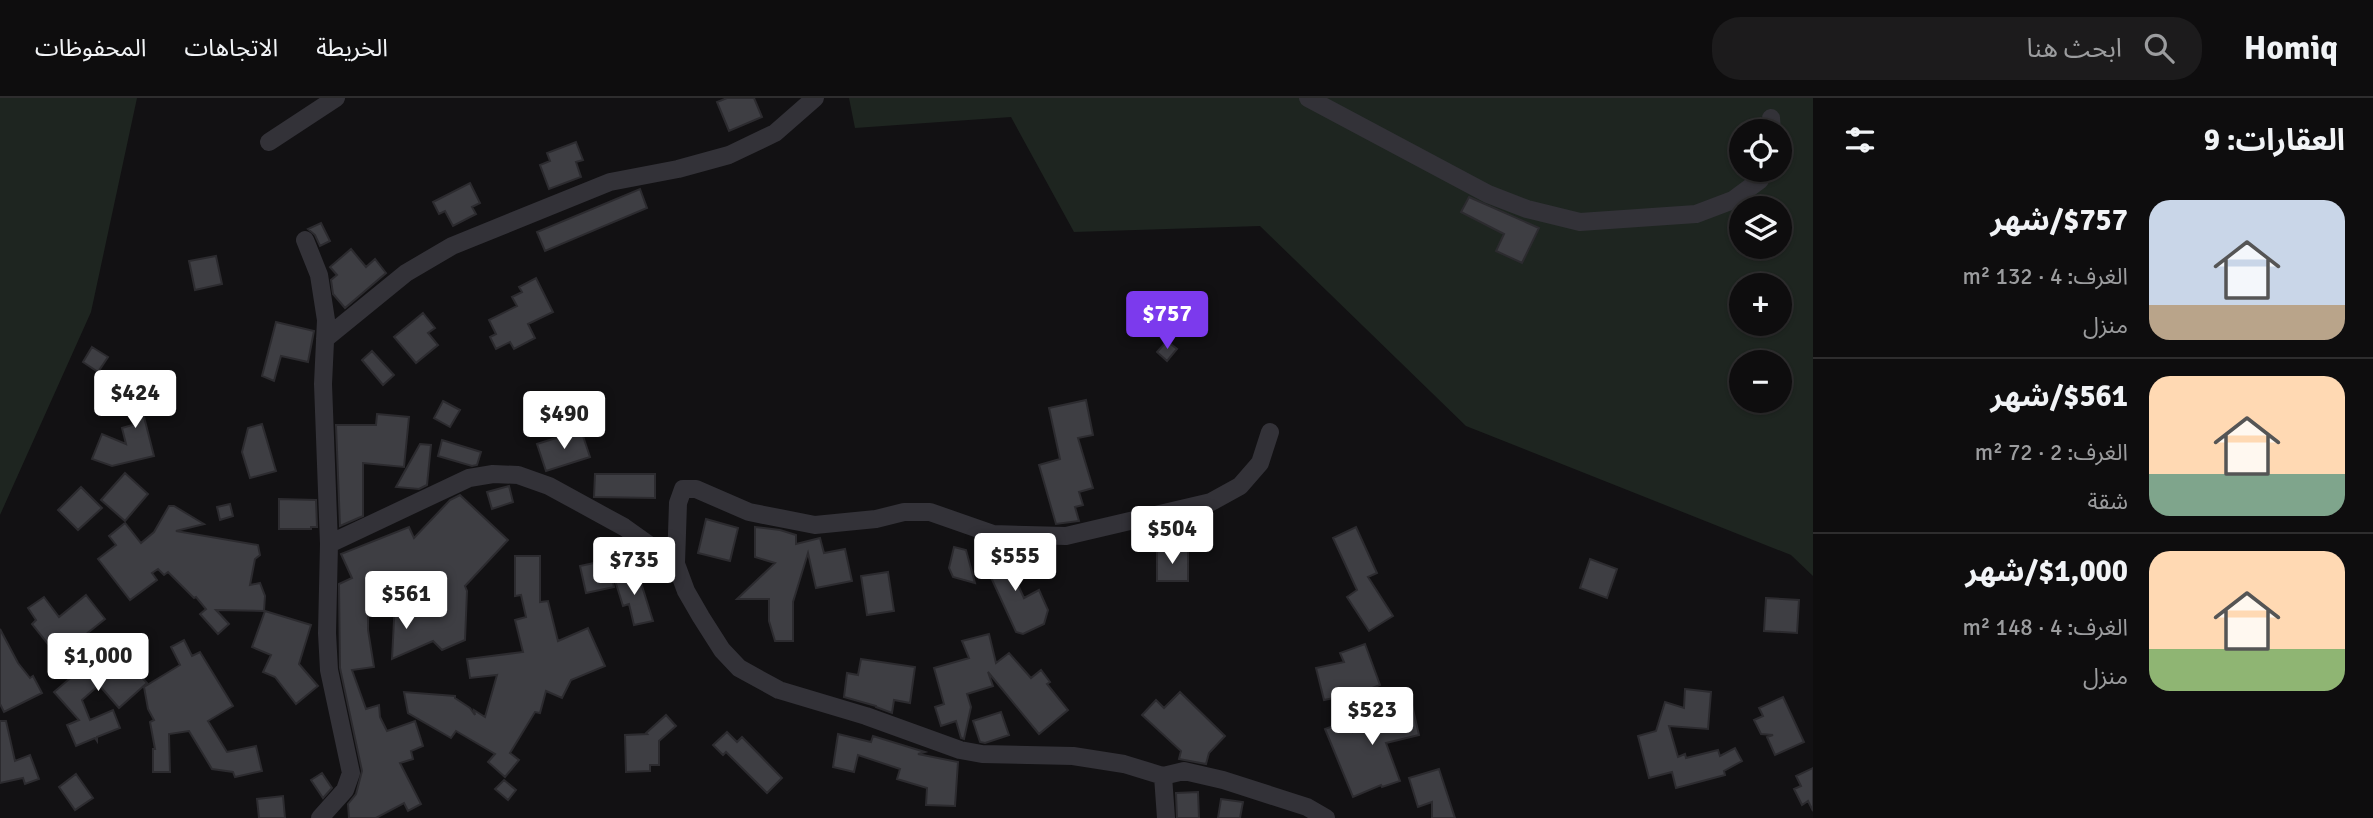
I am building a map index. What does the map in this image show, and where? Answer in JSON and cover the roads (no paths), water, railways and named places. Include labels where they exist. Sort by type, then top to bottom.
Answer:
[{"type":"street","points":[[269,142],[336,98]]},
{"type":"street","points":[[325,339],[406,273],[452,246],[610,182],[678,169],[729,155],[775,133],[815,98]]},
{"type":"street","points":[[1308,98],[1488,194],[1527,209],[1580,222],[1696,214],[1733,200],[1757,182]]},
{"type":"street","points":[[305,240],[319,275],[326,320],[323,384],[329,544],[329,670],[351,773],[345,790],[320,818]]},
{"type":"street","points":[[1270,432],[1259,463],[1240,486],[1211,502],[1066,536],[993,534],[930,512],[904,512],[876,519],[815,526],[749,513],[696,489],[683,489],[678,503],[676,564],[686,591],[722,649],[739,668],[779,690],[866,716],[960,750],[982,754],[1073,756],[1124,764],[1163,776],[1184,772],[1223,780],[1307,807],[1326,818]]},
{"type":"street","points":[[329,544],[469,478],[493,474],[518,475],[549,486],[593,509],[624,527],[676,564]]},
{"type":"street","points":[[1163,776],[1166,818]]}]
